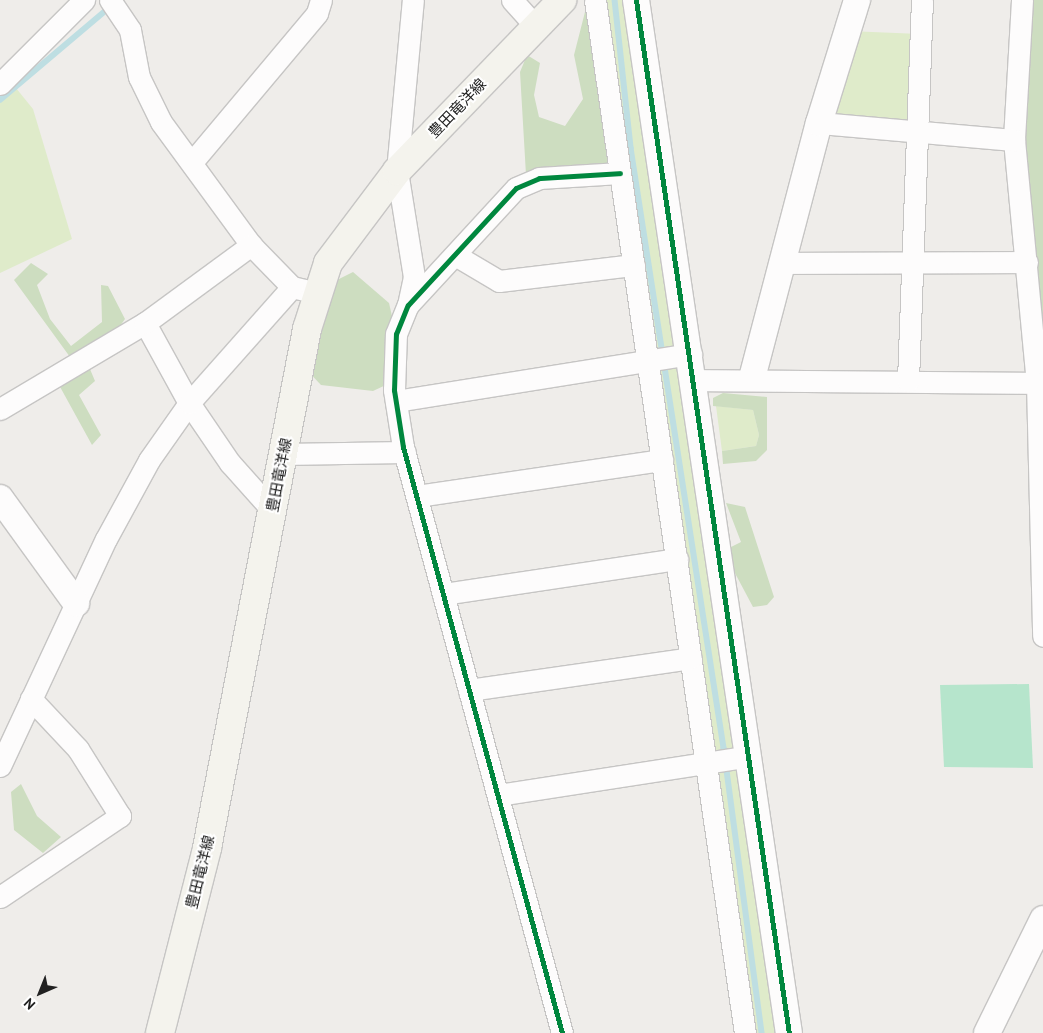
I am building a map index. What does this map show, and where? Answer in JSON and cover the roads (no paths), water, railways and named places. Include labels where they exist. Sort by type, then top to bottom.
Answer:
[{"type":"main road","name":"豊田竜洋線","points":[[160,1033],[207,848],[283,454],[304,290],[397,171],[562,0]]},
{"type":"street","points":[[0,84],[84,0]]},
{"type":"street","points":[[0,766],[76,603],[149,460],[189,403],[304,290],[251,245],[193,161],[161,122],[139,78],[130,30],[110,0]]},
{"type":"street","points":[[193,161],[317,13],[321,0]]},
{"type":"street","points":[[413,0],[397,171],[414,277],[408,305],[396,334],[396,401],[405,452],[562,1033]]},
{"type":"street","points":[[512,0],[536,27]]},
{"type":"street","points":[[595,0],[745,1033]]},
{"type":"street","points":[[636,0],[695,380],[789,1033]]},
{"type":"street","points":[[752,378],[819,123],[857,0]]},
{"type":"street","points":[[908,381],[910,262],[922,0]]},
{"type":"street","points":[[1022,0],[1014,140],[1027,262],[1037,303],[1043,636]]},
{"type":"street","points":[[819,123],[1014,140]]},
{"type":"street","points":[[408,305],[516,188],[538,178],[620,173]]},
{"type":"street","points":[[0,409],[145,323],[251,245]]},
{"type":"street","points":[[455,254],[500,281],[634,265]]},
{"type":"street","points":[[782,263],[1027,262]]},
{"type":"street","points":[[145,323],[189,403],[230,463],[272,510]]},
{"type":"street","points":[[396,401],[648,359],[691,354]]},
{"type":"street","points":[[695,380],[752,378],[1037,384]]},
{"type":"street","points":[[283,454],[405,452]]},
{"type":"street","points":[[417,496],[662,460]]},
{"type":"street","points":[[0,498],[76,603]]},
{"type":"street","points":[[443,594],[676,560]]},
{"type":"street","points":[[470,690],[691,658]]},
{"type":"street","points":[[0,897],[120,816],[78,749],[31,700]]},
{"type":"street","points":[[498,795],[706,760],[748,756]]},
{"type":"street","points":[[987,1033],[1043,919]]},
{"type":"waterway","points":[[615,0],[631,148],[724,748],[762,1033]]},
{"type":"waterway","points":[[0,100],[109,8]]}]
